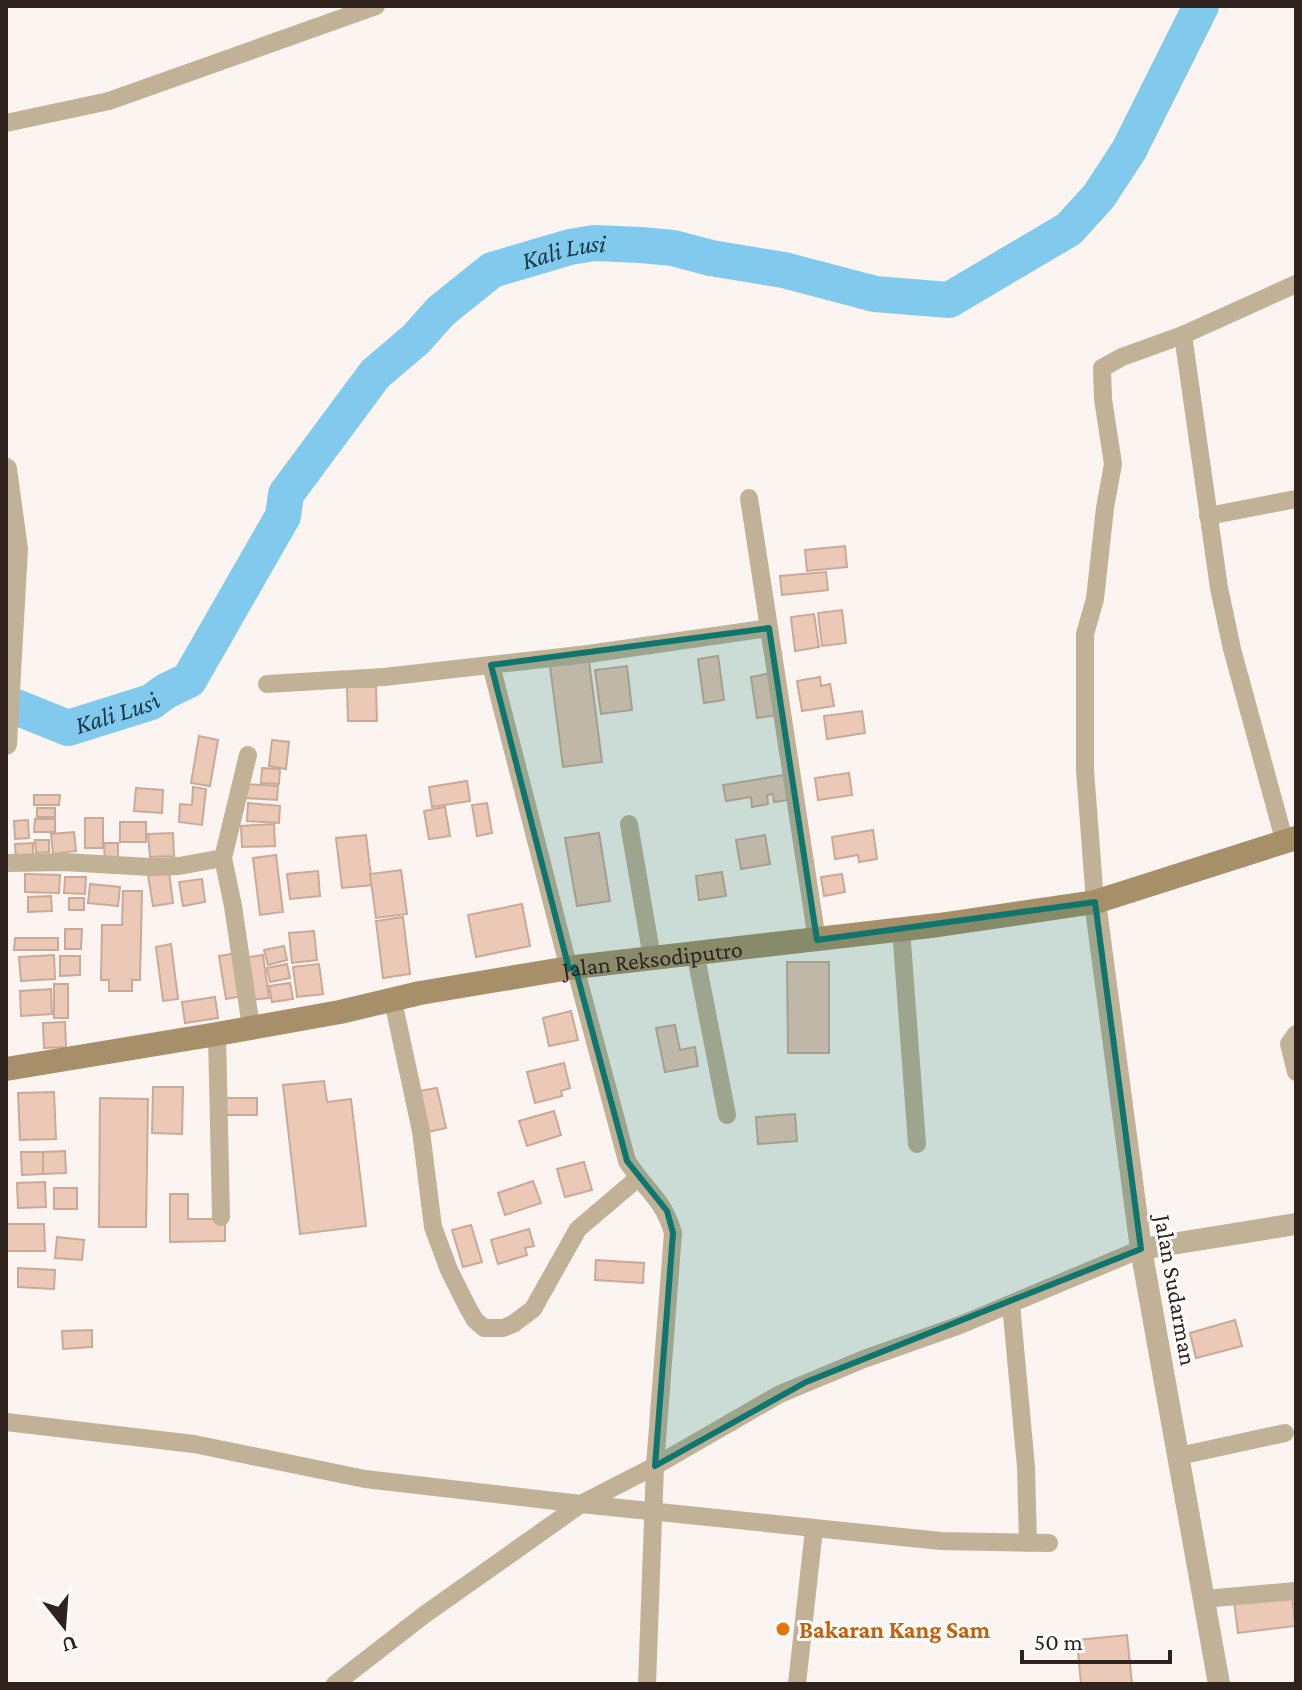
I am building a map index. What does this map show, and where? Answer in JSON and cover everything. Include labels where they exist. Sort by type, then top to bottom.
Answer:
[{"type":"main road","name":"Jalan Reksodiputro","points":[[6,1069],[217,1034],[476,983],[572,968],[948,924],[1091,903],[1291,840]]},
{"type":"street","points":[[6,123],[109,101],[333,14],[376,6]]},
{"type":"street","points":[[1091,903],[1085,770],[1085,634],[1095,599],[1113,464],[1101,374],[1105,365],[1183,335],[1296,284]]},
{"type":"street","points":[[1183,335],[1208,516],[1232,649],[1291,840]]},
{"type":"street","points":[[6,469],[17,549],[6,744]]},
{"type":"street","points":[[749,498],[817,940]]},
{"type":"street","points":[[1208,516],[1296,499]]},
{"type":"street","points":[[267,684],[384,677],[769,628]]},
{"type":"street","points":[[491,665],[620,1142],[638,1178],[667,1211],[673,1233],[655,1466],[647,1684]]},
{"type":"street","points":[[248,755],[223,858],[251,1027]]},
{"type":"street","points":[[629,824],[652,958]]},
{"type":"street","points":[[6,863],[64,862],[150,867],[179,866],[223,858]]},
{"type":"street","name":"Jalan Sudarman","points":[[1091,903],[1141,1249],[1219,1684]]},
{"type":"street","points":[[901,929],[917,1144]]},
{"type":"street","points":[[695,952],[727,1115]]},
{"type":"street","points":[[393,1001],[421,1131],[433,1227],[468,1308],[484,1328],[503,1328],[533,1309],[578,1229],[638,1178]]},
{"type":"street","points":[[217,1034],[221,1217]]},
{"type":"street","points":[[1296,1034],[1289,1044],[1296,1072]]},
{"type":"street","points":[[335,1684],[424,1615],[581,1504],[806,1382],[960,1325],[1141,1249],[1296,1224]]},
{"type":"street","points":[[1011,1304],[1026,1467],[1028,1543]]},
{"type":"street","points":[[6,1422],[194,1444],[365,1479],[941,1541],[1049,1543]]},
{"type":"street","points":[[1179,1456],[1285,1433]]},
{"type":"street","points":[[797,1684],[814,1529]]},
{"type":"street","points":[[1204,1599],[1296,1591]]},
{"type":"highlighted area","points":[[769,628],[817,940],[1095,902],[1141,1249],[806,1382],[655,1466],[673,1233],[667,1211],[627,1161],[575,967],[569,969],[491,665]]},
{"type":"building","points":[[845,546],[847,567],[807,571],[805,550]]},
{"type":"building","points":[[826,572],[828,590],[782,595],[780,576]]},
{"type":"building","points":[[842,610],[846,643],[822,646],[818,613]]},
{"type":"building","points":[[814,614],[819,647],[795,651],[791,617]]},
{"type":"building","points":[[718,656],[724,700],[704,703],[698,659]]},
{"type":"building","points":[[589,661],[602,762],[563,767],[550,666]]},
{"type":"building","points":[[627,666],[632,710],[601,714],[595,670]]},
{"type":"building","points":[[771,673],[778,715],[757,718],[751,677]]},
{"type":"building","points":[[820,677],[821,686],[830,684],[834,706],[802,711],[797,681]]},
{"type":"building","points":[[347,687],[376,687],[377,721],[348,721]]},
{"type":"building","points":[[862,711],[865,733],[827,739],[824,716]]},
{"type":"building","points":[[199,736],[218,740],[210,786],[191,783]]},
{"type":"building","points":[[272,740],[289,742],[286,769],[269,766]]},
{"type":"building","points":[[262,768],[280,769],[279,784],[261,783]]},
{"type":"building","points":[[849,773],[852,795],[818,800],[815,778]]},
{"type":"building","points":[[784,775],[788,800],[774,802],[773,794],[767,795],[768,804],[752,807],[751,797],[726,801],[723,785]]},
{"type":"building","points":[[467,781],[470,801],[432,807],[429,787]]},
{"type":"building","points":[[245,784],[278,786],[277,800],[244,798]]},
{"type":"building","points":[[193,787],[206,789],[202,825],[179,822],[180,804],[192,805]]},
{"type":"building","points":[[136,788],[163,790],[162,813],[134,811]]},
{"type":"building","points":[[34,795],[60,795],[59,805],[34,805]]},
{"type":"building","points":[[248,803],[280,806],[279,823],[247,821]]},
{"type":"building","points":[[487,803],[492,833],[477,836],[472,805]]},
{"type":"building","points":[[445,807],[450,836],[429,839],[424,811]]},
{"type":"building","points":[[37,808],[55,808],[55,817],[37,817]]},
{"type":"building","points":[[85,818],[103,818],[103,848],[85,848]]},
{"type":"building","points":[[35,819],[55,819],[55,832],[34,832]]},
{"type":"building","points":[[28,820],[29,838],[15,839],[14,821]]},
{"type":"building","points":[[120,822],[146,822],[146,842],[120,842]]},
{"type":"building","points":[[274,824],[275,846],[242,847],[241,826]]},
{"type":"building","points":[[873,830],[877,859],[859,862],[858,855],[835,859],[832,837]]},
{"type":"building","points":[[74,832],[76,851],[53,854],[51,834]]},
{"type":"building","points":[[173,833],[174,856],[150,857],[148,834]]},
{"type":"building","points":[[599,833],[610,901],[577,906],[565,838]]},
{"type":"building","points":[[366,835],[372,885],[342,888],[336,838]]},
{"type":"building","points":[[765,835],[770,864],[741,869],[736,840]]},
{"type":"building","points":[[35,840],[49,840],[49,852],[36,853]]},
{"type":"building","points":[[33,843],[33,857],[16,858],[15,844]]},
{"type":"building","points":[[104,843],[118,843],[118,862],[105,862]]},
{"type":"building","points":[[276,855],[283,912],[260,915],[253,858]]},
{"type":"building","points":[[401,870],[407,914],[376,918],[370,874]]},
{"type":"building","points":[[318,871],[320,896],[290,899],[287,874]]},
{"type":"building","points":[[169,872],[173,903],[153,906],[148,875]]},
{"type":"building","points":[[722,872],[726,896],[699,900],[696,876]]},
{"type":"building","points":[[25,874],[60,875],[59,893],[25,892]]},
{"type":"building","points":[[842,874],[845,892],[824,896],[821,877]]},
{"type":"building","points":[[65,877],[86,877],[85,894],[64,893]]},
{"type":"building","points":[[202,879],[205,902],[183,906],[179,882]]},
{"type":"building","points":[[90,884],[120,887],[118,906],[88,903]]},
{"type":"building","points":[[123,891],[142,891],[140,980],[132,980],[132,991],[109,991],[109,980],[101,980],[102,925],[122,925]]},
{"type":"building","points":[[51,896],[52,911],[28,912],[28,897]]},
{"type":"building","points":[[69,898],[84,898],[84,910],[69,910]]},
{"type":"building","points":[[522,904],[530,946],[476,957],[468,915]]},
{"type":"building","points":[[403,917],[410,974],[383,978],[376,921]]},
{"type":"building","points":[[65,929],[82,929],[81,949],[65,949]]},
{"type":"building","points":[[314,931],[317,960],[292,963],[289,933]]},
{"type":"building","points":[[15,938],[58,938],[58,950],[14,950]]},
{"type":"building","points":[[171,944],[178,999],[163,1001],[156,947]]},
{"type":"building","points":[[284,946],[287,960],[268,965],[264,950]]},
{"type":"building","points":[[237,953],[243,996],[226,999],[219,956]]},
{"type":"building","points":[[54,955],[55,979],[21,981],[19,957]]},
{"type":"building","points":[[263,955],[269,998],[248,1000],[242,958]]},
{"type":"building","points":[[60,956],[80,956],[80,975],[60,976]]},
{"type":"building","points":[[787,962],[829,962],[829,1053],[788,1053]]},
{"type":"building","points":[[287,964],[290,978],[270,982],[267,968]]},
{"type":"building","points":[[319,964],[323,994],[297,997],[293,967]]},
{"type":"building","points":[[290,983],[293,999],[272,1002],[269,986]]},
{"type":"building","points":[[54,984],[68,984],[68,1018],[54,1018]]},
{"type":"building","points":[[51,989],[52,1014],[21,1016],[20,991]]},
{"type":"building","points":[[215,997],[218,1018],[185,1023],[182,1002]]},
{"type":"building","points":[[571,1011],[578,1040],[549,1046],[543,1018]]},
{"type":"building","points":[[65,1022],[66,1047],[44,1048],[43,1023]]},
{"type":"building","points":[[675,1025],[680,1050],[695,1047],[698,1066],[665,1072],[656,1028]]},
{"type":"building","points":[[564,1063],[570,1088],[561,1091],[562,1096],[535,1103],[527,1072]]},
{"type":"building","points":[[324,1081],[327,1102],[351,1099],[366,1226],[300,1234],[283,1085]]},
{"type":"building","points":[[153,1087],[183,1087],[182,1134],[152,1133]]},
{"type":"building","points":[[437,1088],[446,1128],[428,1132],[419,1091]]},
{"type":"building","points":[[54,1092],[56,1139],[20,1140],[18,1093]]},
{"type":"building","points":[[100,1098],[148,1099],[146,1227],[99,1227]]},
{"type":"building","points":[[226,1098],[257,1098],[257,1115],[226,1115]]},
{"type":"building","points":[[554,1111],[561,1135],[527,1146],[519,1121]]},
{"type":"building","points":[[795,1114],[797,1141],[758,1144],[756,1117]]},
{"type":"building","points":[[65,1151],[66,1173],[43,1174],[43,1152]]},
{"type":"building","points":[[21,1152],[43,1152],[43,1174],[22,1175]]},
{"type":"building","points":[[584,1162],[592,1190],[565,1197],[557,1169]]},
{"type":"building","points":[[533,1181],[541,1203],[505,1215],[498,1193]]},
{"type":"building","points":[[45,1182],[46,1207],[18,1208],[17,1183]]},
{"type":"building","points":[[54,1188],[77,1188],[77,1209],[54,1209]]},
{"type":"building","points":[[170,1194],[188,1194],[188,1219],[225,1219],[225,1241],[170,1242]]},
{"type":"building","points":[[6,1224],[44,1224],[45,1251],[7,1251]]},
{"type":"building","points":[[471,1225],[482,1262],[463,1267],[452,1230]]},
{"type":"building","points":[[529,1229],[534,1246],[525,1248],[527,1255],[498,1264],[491,1240]]},
{"type":"building","points":[[57,1237],[84,1240],[82,1260],[55,1258]]},
{"type":"building","points":[[596,1260],[644,1263],[643,1283],[595,1280]]},
{"type":"building","points":[[18,1268],[55,1270],[54,1289],[18,1287]]},
{"type":"building","points":[[1235,1320],[1242,1346],[1196,1358],[1190,1333]]},
{"type":"building","points":[[92,1330],[92,1347],[63,1349],[62,1331]]},
{"type":"building","points":[[1292,1593],[1295,1626],[1238,1633],[1234,1601]]},
{"type":"building","points":[[1127,1635],[1132,1684],[1081,1684],[1077,1640]]},
{"type":"waterway","name":"Kali Lusi","points":[[6,703],[68,728],[151,702],[189,680],[283,516],[286,494],[375,374],[416,339],[441,311],[492,270],[570,247],[594,243],[641,245],[673,248],[711,258],[784,270],[875,294],[949,300],[1069,229],[1099,196],[1129,150],[1201,6]]},
{"type":"place","name":"Bakaran Kang Sam","points":[[783,1629]]}]
